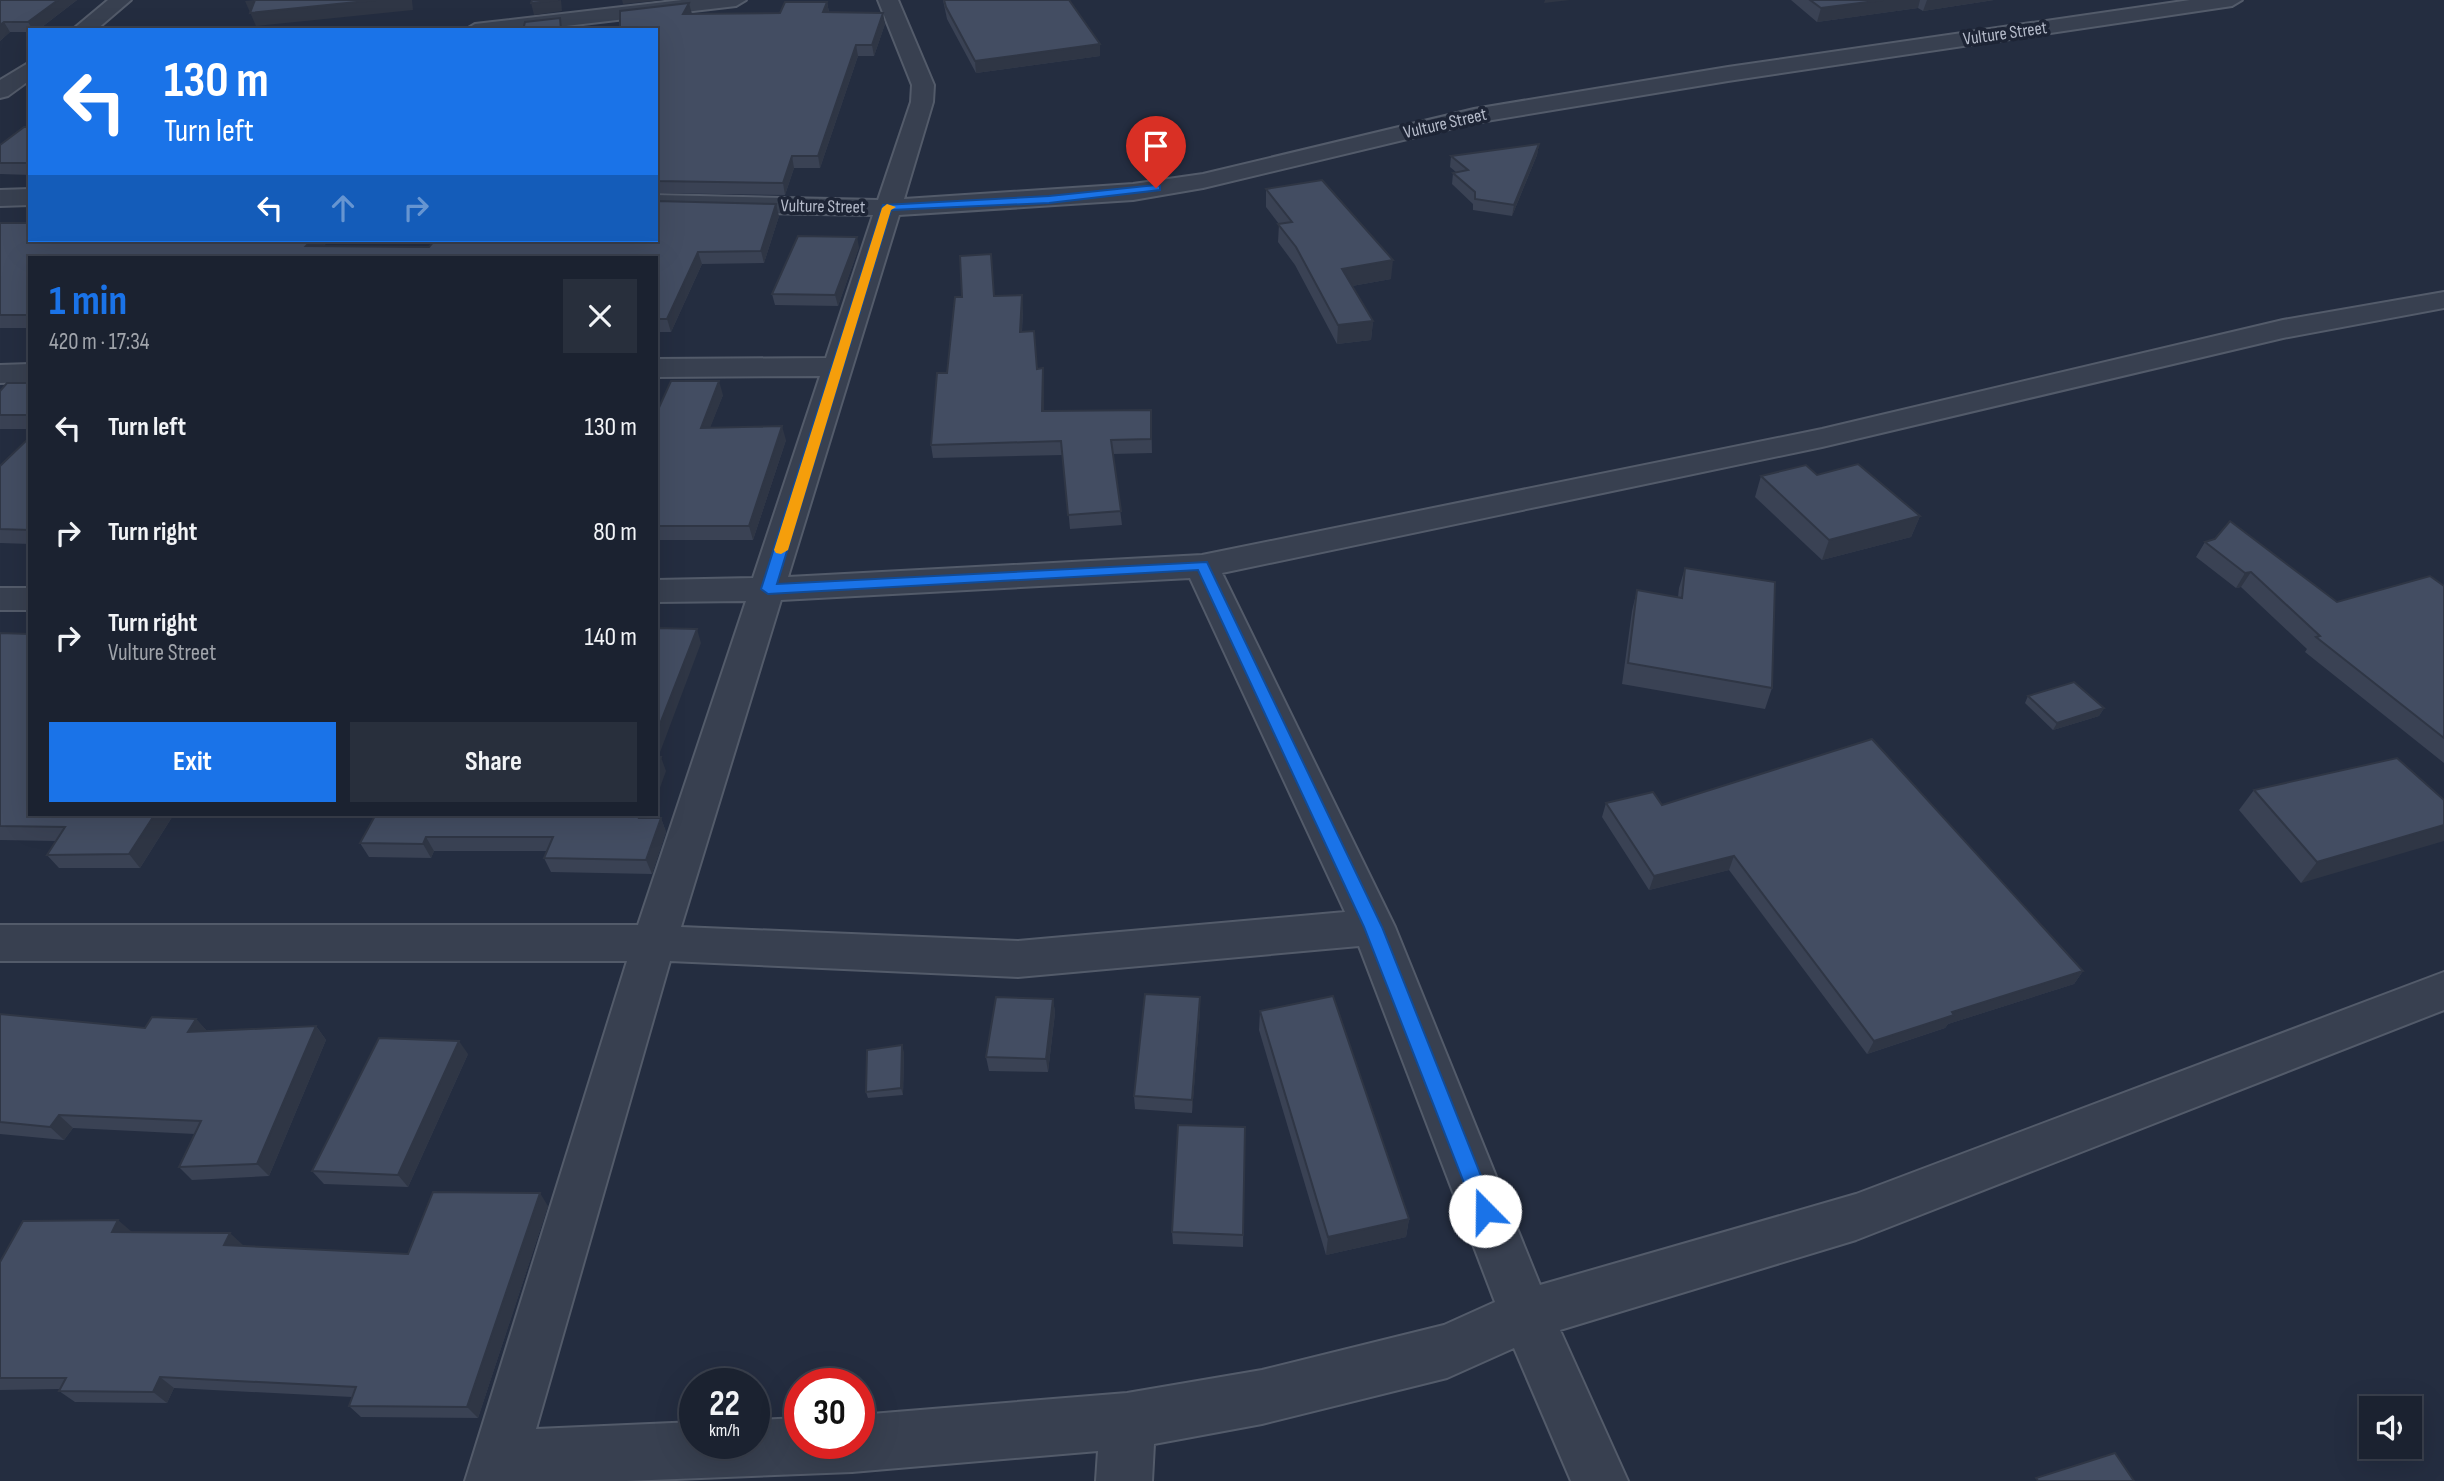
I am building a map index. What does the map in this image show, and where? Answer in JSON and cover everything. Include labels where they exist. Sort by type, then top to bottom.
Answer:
[{"type":"street","points":[[85,28],[121,0]]},
{"type":"street","points":[[492,28],[736,0]]},
{"type":"street","points":[[784,1449],[498,1469],[654,943],[922,102],[923,85],[888,0]]},
{"type":"street","name":"Vulture Street","points":[[658,203],[887,208],[1049,200],[1145,190],[1203,181],[1474,116],[1742,72],[2232,0]]},
{"type":"street","points":[[2,88],[28,70]]},
{"type":"street","points":[[2,88],[28,84]]},
{"type":"street","points":[[0,198],[28,197]]},
{"type":"street","points":[[658,591],[768,589],[1202,566],[1822,438],[2283,330],[2444,300]]},
{"type":"street","points":[[658,368],[838,367]]},
{"type":"street","points":[[0,374],[28,373]]},
{"type":"street","points":[[1202,566],[1373,927],[1526,1315],[1600,1481]]},
{"type":"street","points":[[0,599],[28,598]]},
{"type":"street","points":[[0,943],[654,943],[1018,959],[1373,927]]},
{"type":"street","points":[[875,1442],[1127,1421],[1262,1397],[1447,1351],[1526,1315],[1856,1217],[2444,991]]},
{"type":"street","points":[[1124,1481],[1127,1421]]},
{"type":"building","points":[[0,0],[58,0],[28,22],[4,22],[0,25]]},
{"type":"building","points":[[255,0],[376,0],[250,13]]},
{"type":"building","points":[[532,0],[558,0],[531,3]]},
{"type":"building","points":[[944,0],[1069,0],[1100,44],[975,61]]},
{"type":"building","points":[[1810,0],[1883,0],[1821,8]]},
{"type":"building","points":[[785,2],[827,2],[823,12],[883,13],[872,45],[856,45],[818,156],[792,156],[783,183],[658,181],[658,28],[620,28],[620,11],[689,3],[683,14],[780,13]]},
{"type":"building","points":[[560,18],[561,28],[524,28],[525,22]]},
{"type":"building","points":[[24,127],[28,127],[28,163],[0,163],[0,145]]},
{"type":"building","points":[[1539,144],[1514,205],[1475,199],[1475,192],[1453,173],[1468,170],[1451,156]]},
{"type":"building","points":[[1322,180],[1393,260],[1342,269],[1373,321],[1338,325],[1296,247],[1278,224],[1292,222],[1266,189]]},
{"type":"building","points":[[658,201],[776,204],[761,251],[698,252],[667,319],[658,319],[658,256],[28,256],[28,315],[0,315],[0,223],[28,223],[28,242],[310,242],[306,246],[429,247],[433,242],[658,242]]},
{"type":"building","points":[[798,236],[857,237],[835,295],[772,294]]},
{"type":"building","points":[[991,254],[994,296],[1022,295],[1020,332],[1034,331],[1037,369],[1043,368],[1042,411],[1151,410],[1151,439],[1111,440],[1121,511],[1068,515],[1061,441],[931,445],[937,373],[947,373],[955,297],[962,297],[960,256]]},
{"type":"building","points":[[671,381],[719,381],[701,428],[782,426],[749,526],[658,526],[658,410]]},
{"type":"building","points":[[7,383],[28,383],[28,415],[0,415],[0,391]]},
{"type":"building","points":[[28,439],[28,530],[0,529],[0,466]]},
{"type":"building","points":[[1858,464],[1920,516],[1829,540],[1761,476],[1806,465],[1817,475]]},
{"type":"building","points":[[2230,521],[2337,602],[2430,576],[2444,586],[2444,738],[2316,637],[2320,636],[2251,572],[2245,573],[2205,542],[2215,539]]},
{"type":"building","points":[[1685,568],[1775,582],[1772,688],[1628,663],[1637,590],[1682,598]]},
{"type":"building","points":[[658,628],[697,629],[658,729]]},
{"type":"building","points":[[0,633],[28,634],[28,816],[154,816],[129,854],[47,855],[65,827],[0,826]]},
{"type":"building","points":[[2074,682],[2104,708],[2057,723],[2028,696]]},
{"type":"building","points":[[1872,739],[2083,971],[1952,1012],[1954,1015],[1874,1041],[1734,856],[1654,876],[1606,803],[1653,792],[1662,805]]},
{"type":"building","points":[[2397,758],[2444,800],[2444,825],[2317,862],[2254,790]]},
{"type":"building","points":[[375,816],[661,818],[646,860],[544,858],[553,837],[426,837],[423,844],[360,843]]},
{"type":"building","points":[[1145,994],[1200,997],[1192,1100],[1134,1096]]},
{"type":"building","points":[[1333,996],[1409,1219],[1328,1237],[1260,1011]]},
{"type":"building","points":[[996,997],[1053,999],[1046,1059],[986,1057]]},
{"type":"building","points":[[0,1014],[145,1028],[152,1017],[196,1019],[188,1032],[316,1026],[257,1164],[179,1167],[201,1121],[59,1115],[50,1127],[0,1122]]},
{"type":"building","points":[[379,1038],[459,1041],[398,1175],[312,1171]]},
{"type":"building","points":[[902,1045],[901,1088],[866,1092],[867,1050]]},
{"type":"building","points":[[1178,1125],[1245,1127],[1243,1235],[1172,1232]]},
{"type":"building","points":[[433,1192],[540,1193],[467,1407],[349,1406],[356,1387],[160,1377],[153,1392],[59,1391],[66,1378],[0,1378],[0,1262],[23,1221],[118,1220],[112,1232],[230,1233],[224,1245],[408,1254]]},
{"type":"building","points":[[2115,1453],[2134,1481],[2038,1481],[2036,1478]]},
{"type":"slow traffic","points":[[781,550],[887,208],[891,207]]},
{"type":"route","points":[[1156,188],[1049,200],[887,208],[768,589],[1202,566],[1373,927],[1485,1211]]}]
